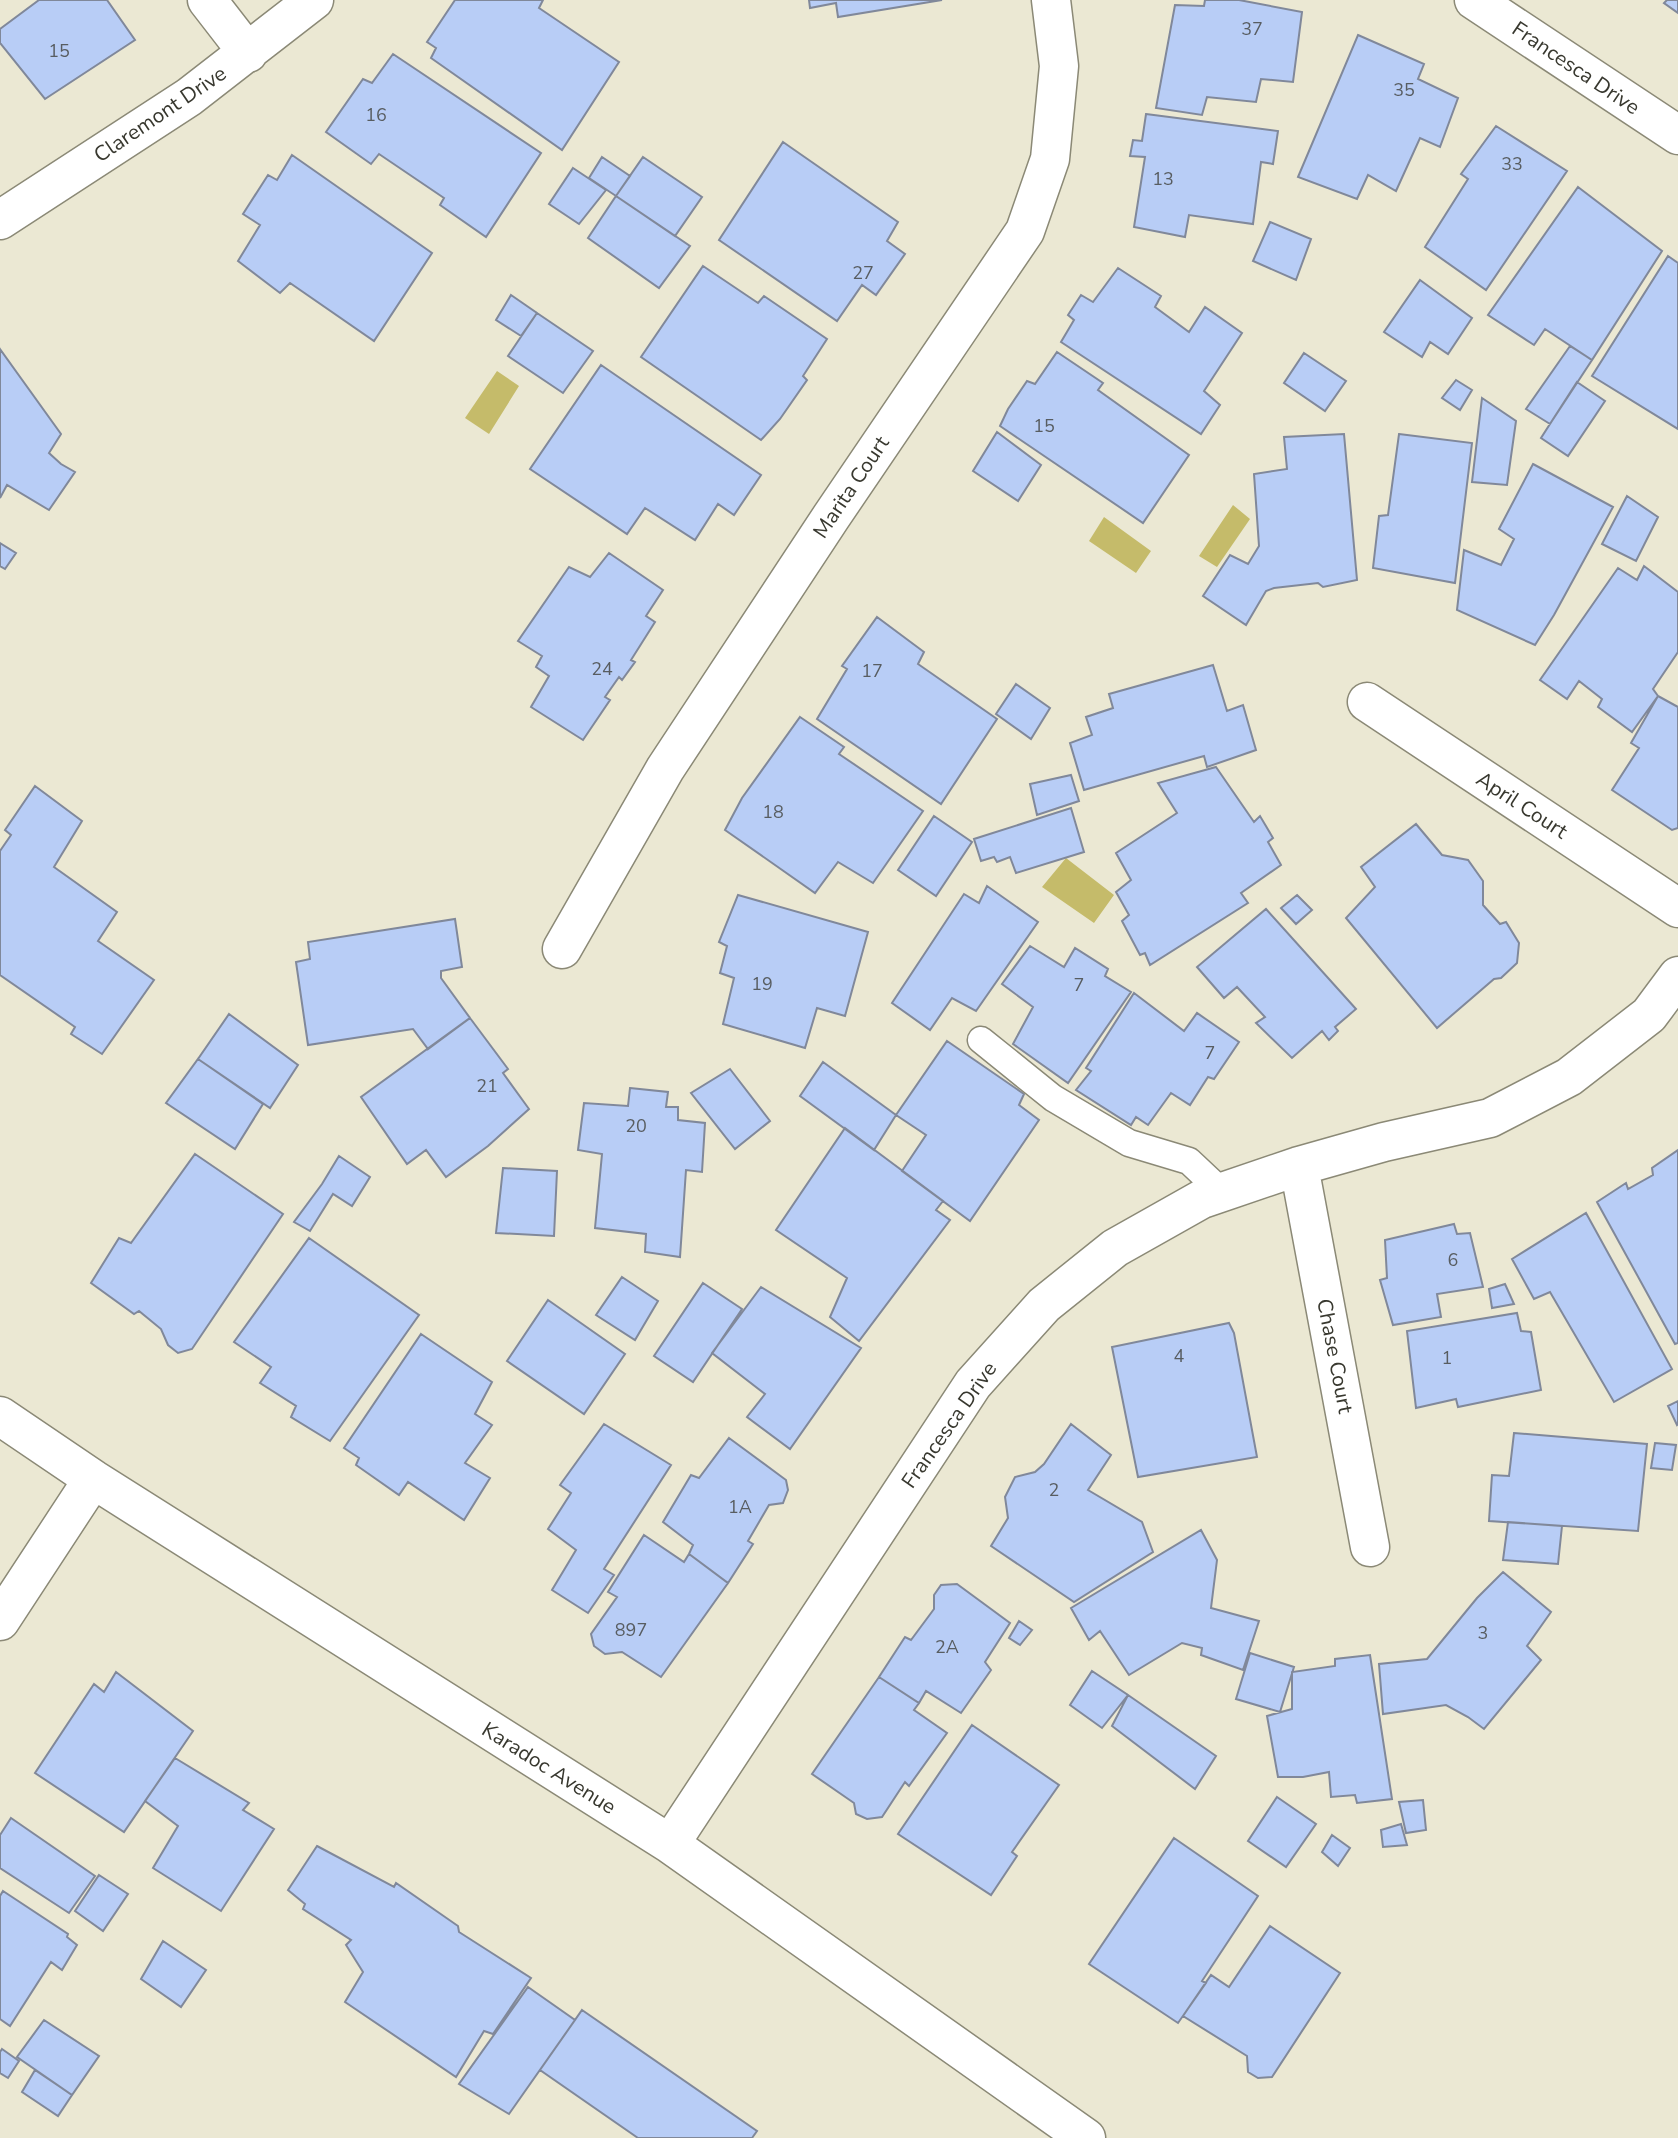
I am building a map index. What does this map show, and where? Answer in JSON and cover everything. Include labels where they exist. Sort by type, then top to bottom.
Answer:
[{"type":"street","points":[[207,0],[248,53]]},
{"type":"street","name":"Claremont Drive","points":[[0,220],[189,97],[314,0]]},
{"type":"street","name":"Marita Court","points":[[562,949],[665,769],[831,517],[1026,231],[1050,159],[1059,66],[1051,0]]},
{"type":"street","name":"Francesca Drive","points":[[1474,0],[1678,135]]},
{"type":"street","name":"April Court","points":[[1367,702],[1678,908]]},
{"type":"street","name":"Francesca Drive","points":[[670,1844],[972,1384],[1044,1305],[1115,1248],[1202,1199],[1299,1166],[1384,1142],[1490,1118],[1569,1077],[1649,1015],[1678,976]]},
{"type":"street","name":"Chase Court","points":[[1299,1166],[1370,1546]]},
{"type":"street","name":"Karadoc Avenue","points":[[0,1416],[93,1479],[670,1844],[1086,2138]]},
{"type":"street","points":[[0,1621],[93,1479]]},
{"type":"lane","points":[[981,1040],[1053,1098],[1129,1143],[1189,1161],[1222,1192]]},
{"type":"shaded area","points":[[497,371],[519,386],[489,434],[465,418]]},
{"type":"shaded area","points":[[1233,505],[1250,519],[1217,567],[1199,556]]},
{"type":"shaded area","points":[[1104,517],[1151,551],[1136,573],[1089,541]]},
{"type":"shaded area","points":[[1066,858],[1114,895],[1094,923],[1042,887]]},
{"type":"building","points":[[39,0],[107,0],[135,40],[45,99],[0,43],[0,29]]},
{"type":"building","points":[[455,0],[543,0],[539,8],[619,62],[562,150],[431,58],[436,48],[427,42]]},
{"type":"building","points":[[809,0],[942,0],[838,17],[836,3],[810,8]]},
{"type":"building","points":[[1205,0],[1239,0],[1302,12],[1293,82],[1261,79],[1256,102],[1207,97],[1202,115],[1156,108],[1175,5],[1204,6]]},
{"type":"building","points":[[1667,0],[1678,0],[1678,13],[1664,3]]},
{"type":"building","points":[[1358,35],[1424,64],[1418,79],[1458,98],[1440,147],[1420,138],[1396,191],[1368,175],[1357,199],[1298,177]]},
{"type":"building","points":[[393,54],[541,153],[486,237],[440,205],[444,198],[379,154],[371,164],[326,132],[363,79],[372,83]]},
{"type":"building","points":[[1146,114],[1278,131],[1273,164],[1261,162],[1253,224],[1189,215],[1185,237],[1134,227],[1145,157],[1130,156],[1133,140],[1142,141]]},
{"type":"building","points":[[1496,126],[1567,171],[1486,290],[1425,247],[1468,179],[1461,174]]},
{"type":"building","points":[[783,142],[898,222],[887,241],[905,254],[876,295],[862,285],[837,321],[719,240]]},
{"type":"building","points":[[292,155],[432,253],[374,341],[290,283],[280,293],[238,261],[260,225],[243,214],[268,175],[277,180]]},
{"type":"building","points":[[602,157],[630,176],[616,196],[589,178]]},
{"type":"building","points":[[643,157],[702,197],[675,236],[616,196]]},
{"type":"building","points":[[573,168],[606,190],[579,224],[549,204]]},
{"type":"building","points":[[1578,187],[1662,251],[1592,360],[1545,329],[1534,345],[1488,315]]},
{"type":"building","points":[[616,196],[690,246],[659,288],[588,238]]},
{"type":"building","points":[[1270,222],[1311,239],[1296,280],[1253,261]]},
{"type":"building","points":[[1668,256],[1678,263],[1678,429],[1592,376]]},
{"type":"building","points":[[703,266],[758,303],[764,296],[827,339],[803,376],[807,380],[780,419],[761,440],[641,357]]},
{"type":"building","points":[[1118,268],[1161,296],[1155,307],[1189,332],[1205,307],[1242,333],[1204,391],[1220,405],[1201,434],[1061,342],[1074,320],[1068,315],[1081,295],[1093,302]]},
{"type":"building","points":[[1420,280],[1472,318],[1448,354],[1430,342],[1422,357],[1384,332]]},
{"type":"building","points":[[511,295],[537,313],[521,336],[496,320]]},
{"type":"building","points":[[537,313],[593,351],[563,393],[508,356]]},
{"type":"building","points":[[1570,346],[1592,360],[1550,424],[1526,409]]},
{"type":"building","points":[[0,349],[61,434],[49,453],[75,472],[49,510],[7,485],[0,498]]},
{"type":"building","points":[[1057,352],[1103,383],[1098,390],[1189,455],[1143,523],[1000,426],[1027,381],[1035,384]]},
{"type":"building","points":[[1304,353],[1346,381],[1325,411],[1284,383]]},
{"type":"building","points":[[601,365],[761,475],[734,515],[718,504],[695,540],[645,508],[627,534],[530,469]]},
{"type":"building","points":[[1456,380],[1472,390],[1460,410],[1442,398]]},
{"type":"building","points":[[1577,382],[1605,401],[1568,456],[1541,438]]},
{"type":"building","points":[[1482,398],[1516,421],[1507,485],[1472,482]]},
{"type":"building","points":[[997,432],[1041,465],[1018,501],[973,471]]},
{"type":"building","points":[[1344,434],[1357,580],[1323,587],[1318,583],[1266,591],[1246,625],[1203,596],[1230,555],[1248,564],[1259,546],[1254,474],[1287,469],[1284,437]]},
{"type":"building","points":[[1399,434],[1472,443],[1455,583],[1373,568],[1379,516],[1388,515]]},
{"type":"building","points":[[1533,464],[1613,507],[1535,645],[1457,610],[1464,550],[1501,565],[1514,539],[1499,529]]},
{"type":"building","points":[[1627,496],[1658,517],[1636,561],[1602,544]]},
{"type":"building","points":[[0,543],[16,553],[5,569],[0,566]]},
{"type":"building","points":[[609,553],[663,590],[646,616],[655,622],[631,660],[635,662],[622,680],[619,677],[605,697],[610,700],[583,740],[531,707],[549,676],[536,667],[542,656],[518,641],[569,567],[590,577]]},
{"type":"building","points":[[1644,566],[1678,592],[1678,652],[1653,689],[1658,696],[1632,732],[1598,707],[1602,699],[1579,681],[1567,699],[1540,680],[1618,568],[1637,580]]},
{"type":"building","points":[[877,617],[924,652],[918,664],[997,719],[941,804],[817,719],[847,669],[842,666]]},
{"type":"building","points":[[1213,665],[1227,711],[1243,705],[1256,750],[1207,767],[1204,756],[1084,790],[1070,743],[1092,735],[1086,717],[1113,708],[1109,694]]},
{"type":"building","points":[[1016,684],[1050,708],[1031,739],[996,714]]},
{"type":"building","points":[[1658,696],[1678,707],[1678,828],[1672,830],[1612,790],[1639,748],[1631,743]]},
{"type":"building","points":[[800,717],[844,747],[839,754],[923,811],[873,883],[838,862],[815,893],[725,830],[742,798]]},
{"type":"building","points":[[1216,767],[1254,822],[1260,816],[1273,838],[1268,842],[1281,865],[1241,893],[1248,903],[1150,965],[1145,953],[1140,955],[1122,921],[1129,915],[1116,892],[1131,880],[1116,853],[1177,813],[1158,783]]},
{"type":"building","points":[[1071,775],[1079,801],[1037,815],[1030,784]]},
{"type":"building","points":[[35,786],[82,821],[54,867],[117,912],[98,941],[154,980],[102,1054],[71,1034],[75,1027],[0,975],[0,851],[11,835],[5,830]]},
{"type":"building","points":[[1071,808],[1084,852],[1016,873],[1010,857],[997,862],[994,857],[981,861],[974,839]]},
{"type":"building","points":[[934,816],[972,842],[936,896],[898,870]]},
{"type":"building","points":[[1416,824],[1442,855],[1468,860],[1483,881],[1483,905],[1500,924],[1506,922],[1519,943],[1517,963],[1437,1028],[1346,918],[1375,887],[1361,867]]},
{"type":"building","points":[[987,886],[1038,922],[976,1011],[952,998],[930,1030],[892,1003],[964,894],[979,903]]},
{"type":"building","points":[[738,895],[868,932],[845,1016],[817,1008],[805,1048],[723,1024],[734,978],[720,973],[727,946],[719,942]]},
{"type":"building","points":[[1297,895],[1312,910],[1296,924],[1281,908]]},
{"type":"building","points":[[1266,909],[1356,1009],[1335,1027],[1338,1031],[1329,1040],[1322,1031],[1292,1058],[1256,1023],[1265,1017],[1237,987],[1224,998],[1197,967]]},
{"type":"building","points":[[455,919],[462,967],[441,971],[441,978],[470,1018],[428,1049],[413,1029],[308,1045],[296,962],[310,959],[308,942]]},
{"type":"building","points":[[1030,946],[1064,967],[1075,948],[1108,969],[1105,976],[1131,992],[1068,1083],[1013,1044],[1033,1007],[1002,984]]},
{"type":"building","points":[[1134,993],[1184,1031],[1197,1013],[1239,1042],[1214,1079],[1208,1077],[1190,1105],[1171,1093],[1148,1125],[1136,1117],[1131,1125],[1076,1090],[1091,1071],[1086,1068]]},
{"type":"building","points":[[229,1014],[298,1065],[270,1108],[198,1059]]},
{"type":"building","points":[[470,1018],[508,1069],[503,1073],[529,1109],[488,1146],[446,1177],[426,1150],[407,1164],[361,1097]]},
{"type":"building","points":[[947,1041],[1024,1094],[1019,1105],[1039,1120],[970,1221],[902,1171],[926,1135],[896,1115]]},
{"type":"building","points":[[198,1059],[263,1104],[235,1149],[166,1103]]},
{"type":"building","points":[[823,1062],[896,1115],[874,1150],[800,1096]]},
{"type":"building","points":[[730,1069],[770,1121],[735,1149],[691,1093]]},
{"type":"building","points":[[630,1088],[668,1092],[666,1107],[678,1107],[678,1120],[705,1123],[702,1172],[686,1170],[680,1257],[645,1252],[646,1234],[595,1228],[602,1154],[578,1150],[584,1103],[628,1106]]},
{"type":"building","points":[[845,1128],[943,1201],[936,1210],[950,1220],[859,1341],[830,1317],[847,1278],[776,1230]]},
{"type":"building","points":[[1678,1150],[1678,1343],[1675,1344],[1597,1202],[1626,1183],[1628,1189],[1653,1175],[1652,1168]]},
{"type":"building","points":[[195,1154],[283,1214],[192,1349],[178,1353],[168,1345],[161,1329],[139,1311],[134,1314],[91,1283],[119,1238],[131,1243]]},
{"type":"building","points":[[339,1156],[370,1177],[352,1206],[333,1194],[310,1231],[294,1222]]},
{"type":"building","points":[[503,1168],[557,1171],[554,1236],[496,1233]]},
{"type":"building","points":[[1586,1213],[1672,1369],[1614,1402],[1550,1292],[1534,1299],[1512,1259]]},
{"type":"building","points":[[1454,1224],[1457,1234],[1470,1233],[1483,1287],[1437,1294],[1441,1317],[1393,1325],[1380,1280],[1387,1278],[1385,1240]]},
{"type":"building","points":[[309,1238],[419,1315],[330,1441],[291,1417],[296,1406],[260,1383],[271,1367],[234,1342]]},
{"type":"building","points":[[622,1277],[658,1301],[635,1340],[596,1315]]},
{"type":"building","points":[[703,1283],[742,1309],[693,1382],[654,1356]]},
{"type":"building","points":[[1505,1284],[1514,1304],[1492,1308],[1489,1289]]},
{"type":"building","points":[[761,1287],[861,1348],[790,1449],[747,1417],[765,1394],[712,1353]]},
{"type":"building","points":[[548,1300],[625,1354],[584,1414],[507,1361]]},
{"type":"building","points":[[1517,1313],[1521,1331],[1531,1332],[1541,1390],[1458,1407],[1456,1399],[1416,1408],[1407,1331]]},
{"type":"building","points":[[1229,1323],[1234,1333],[1257,1457],[1138,1477],[1112,1347]]},
{"type":"building","points":[[421,1334],[492,1382],[475,1414],[492,1425],[465,1463],[490,1478],[464,1520],[408,1482],[399,1495],[356,1465],[359,1458],[344,1448]]},
{"type":"building","points":[[1678,1401],[1678,1424],[1677,1425],[1668,1406]]},
{"type":"building","points":[[604,1424],[671,1465],[604,1569],[614,1575],[588,1613],[552,1590],[576,1550],[548,1529],[571,1493],[560,1485]]},
{"type":"building","points":[[1071,1424],[1111,1455],[1088,1490],[1142,1522],[1153,1552],[1074,1602],[991,1546],[1008,1518],[1005,1497],[1015,1477],[1035,1472],[1044,1464]]},
{"type":"building","points":[[1514,1433],[1647,1444],[1638,1531],[1489,1521],[1492,1475],[1509,1476]]},
{"type":"building","points":[[729,1438],[786,1480],[788,1490],[783,1503],[769,1505],[748,1541],[753,1544],[728,1583],[689,1554],[693,1545],[663,1522],[691,1475],[699,1478]]},
{"type":"building","points":[[1655,1443],[1676,1445],[1672,1470],[1651,1468]]},
{"type":"building","points":[[1508,1522],[1562,1526],[1558,1564],[1503,1560]]},
{"type":"building","points":[[1201,1530],[1217,1560],[1211,1608],[1259,1621],[1243,1670],[1201,1655],[1202,1648],[1182,1643],[1129,1675],[1100,1631],[1089,1640],[1071,1608]]},
{"type":"building","points":[[644,1535],[684,1562],[689,1554],[728,1583],[661,1677],[622,1652],[605,1654],[594,1646],[591,1634],[617,1597],[608,1592]]},
{"type":"building","points":[[1503,1572],[1551,1612],[1527,1646],[1541,1660],[1484,1729],[1446,1705],[1383,1714],[1379,1664],[1427,1659],[1477,1598]]},
{"type":"building","points":[[957,1584],[1010,1623],[985,1662],[991,1670],[961,1713],[926,1691],[919,1703],[879,1677],[905,1637],[911,1640],[934,1609],[934,1595],[941,1585]]},
{"type":"building","points":[[1019,1621],[1032,1630],[1020,1645],[1009,1638]]},
{"type":"building","points":[[1250,1653],[1294,1667],[1280,1712],[1236,1699]]},
{"type":"building","points":[[1370,1655],[1392,1799],[1357,1803],[1355,1795],[1331,1797],[1329,1772],[1303,1777],[1278,1777],[1267,1716],[1292,1709],[1292,1672],[1335,1666],[1335,1659]]},
{"type":"building","points":[[1092,1671],[1128,1695],[1102,1728],[1070,1705]]},
{"type":"building","points":[[116,1672],[193,1731],[124,1832],[35,1773],[94,1684],[104,1692]]},
{"type":"building","points":[[879,1677],[919,1703],[914,1710],[947,1733],[909,1786],[905,1782],[882,1817],[867,1819],[856,1814],[854,1803],[812,1774]]},
{"type":"building","points":[[1128,1695],[1216,1756],[1195,1789],[1112,1726]]},
{"type":"building","points":[[972,1725],[1059,1785],[1012,1852],[1017,1856],[991,1895],[898,1834]]},
{"type":"building","points":[[175,1758],[249,1803],[243,1810],[274,1829],[221,1911],[153,1868],[178,1826],[145,1801]]},
{"type":"building","points":[[1277,1797],[1316,1824],[1286,1867],[1248,1841]]},
{"type":"building","points":[[1423,1800],[1426,1830],[1406,1833],[1399,1802]]},
{"type":"building","points":[[11,1818],[95,1876],[69,1913],[0,1868],[0,1835]]},
{"type":"building","points":[[1401,1824],[1407,1845],[1383,1847],[1381,1830]]},
{"type":"building","points":[[1332,1835],[1350,1848],[1338,1866],[1322,1852]]},
{"type":"building","points":[[1174,1838],[1258,1896],[1202,1981],[1206,1983],[1178,2023],[1089,1964]]},
{"type":"building","points":[[317,1846],[394,1887],[396,1883],[458,1926],[459,1932],[531,1978],[493,2034],[484,2031],[456,2077],[345,2002],[363,1972],[346,1945],[351,1940],[303,1909],[305,1904],[288,1890]]},
{"type":"building","points":[[99,1875],[128,1894],[103,1931],[75,1911]]},
{"type":"building","points":[[3,1891],[68,1934],[67,1937],[77,1945],[62,1970],[51,1962],[10,2026],[0,2019],[0,1896]]},
{"type":"building","points":[[1270,1926],[1340,1973],[1272,2077],[1258,2078],[1248,2072],[1247,2056],[1183,2016],[1211,1975],[1229,1987]]},
{"type":"building","points":[[163,1941],[206,1970],[181,2007],[141,1979]]},
{"type":"building","points":[[528,1987],[575,2020],[509,2114],[459,2084]]},
{"type":"building","points":[[582,2010],[757,2131],[752,2138],[638,2138],[540,2070]]},
{"type":"building","points":[[44,2020],[99,2056],[72,2095],[17,2057]]},
{"type":"building","points":[[2,2049],[19,2061],[8,2078],[0,2073]]},
{"type":"building","points":[[35,2070],[72,2095],[58,2116],[22,2092]]}]
